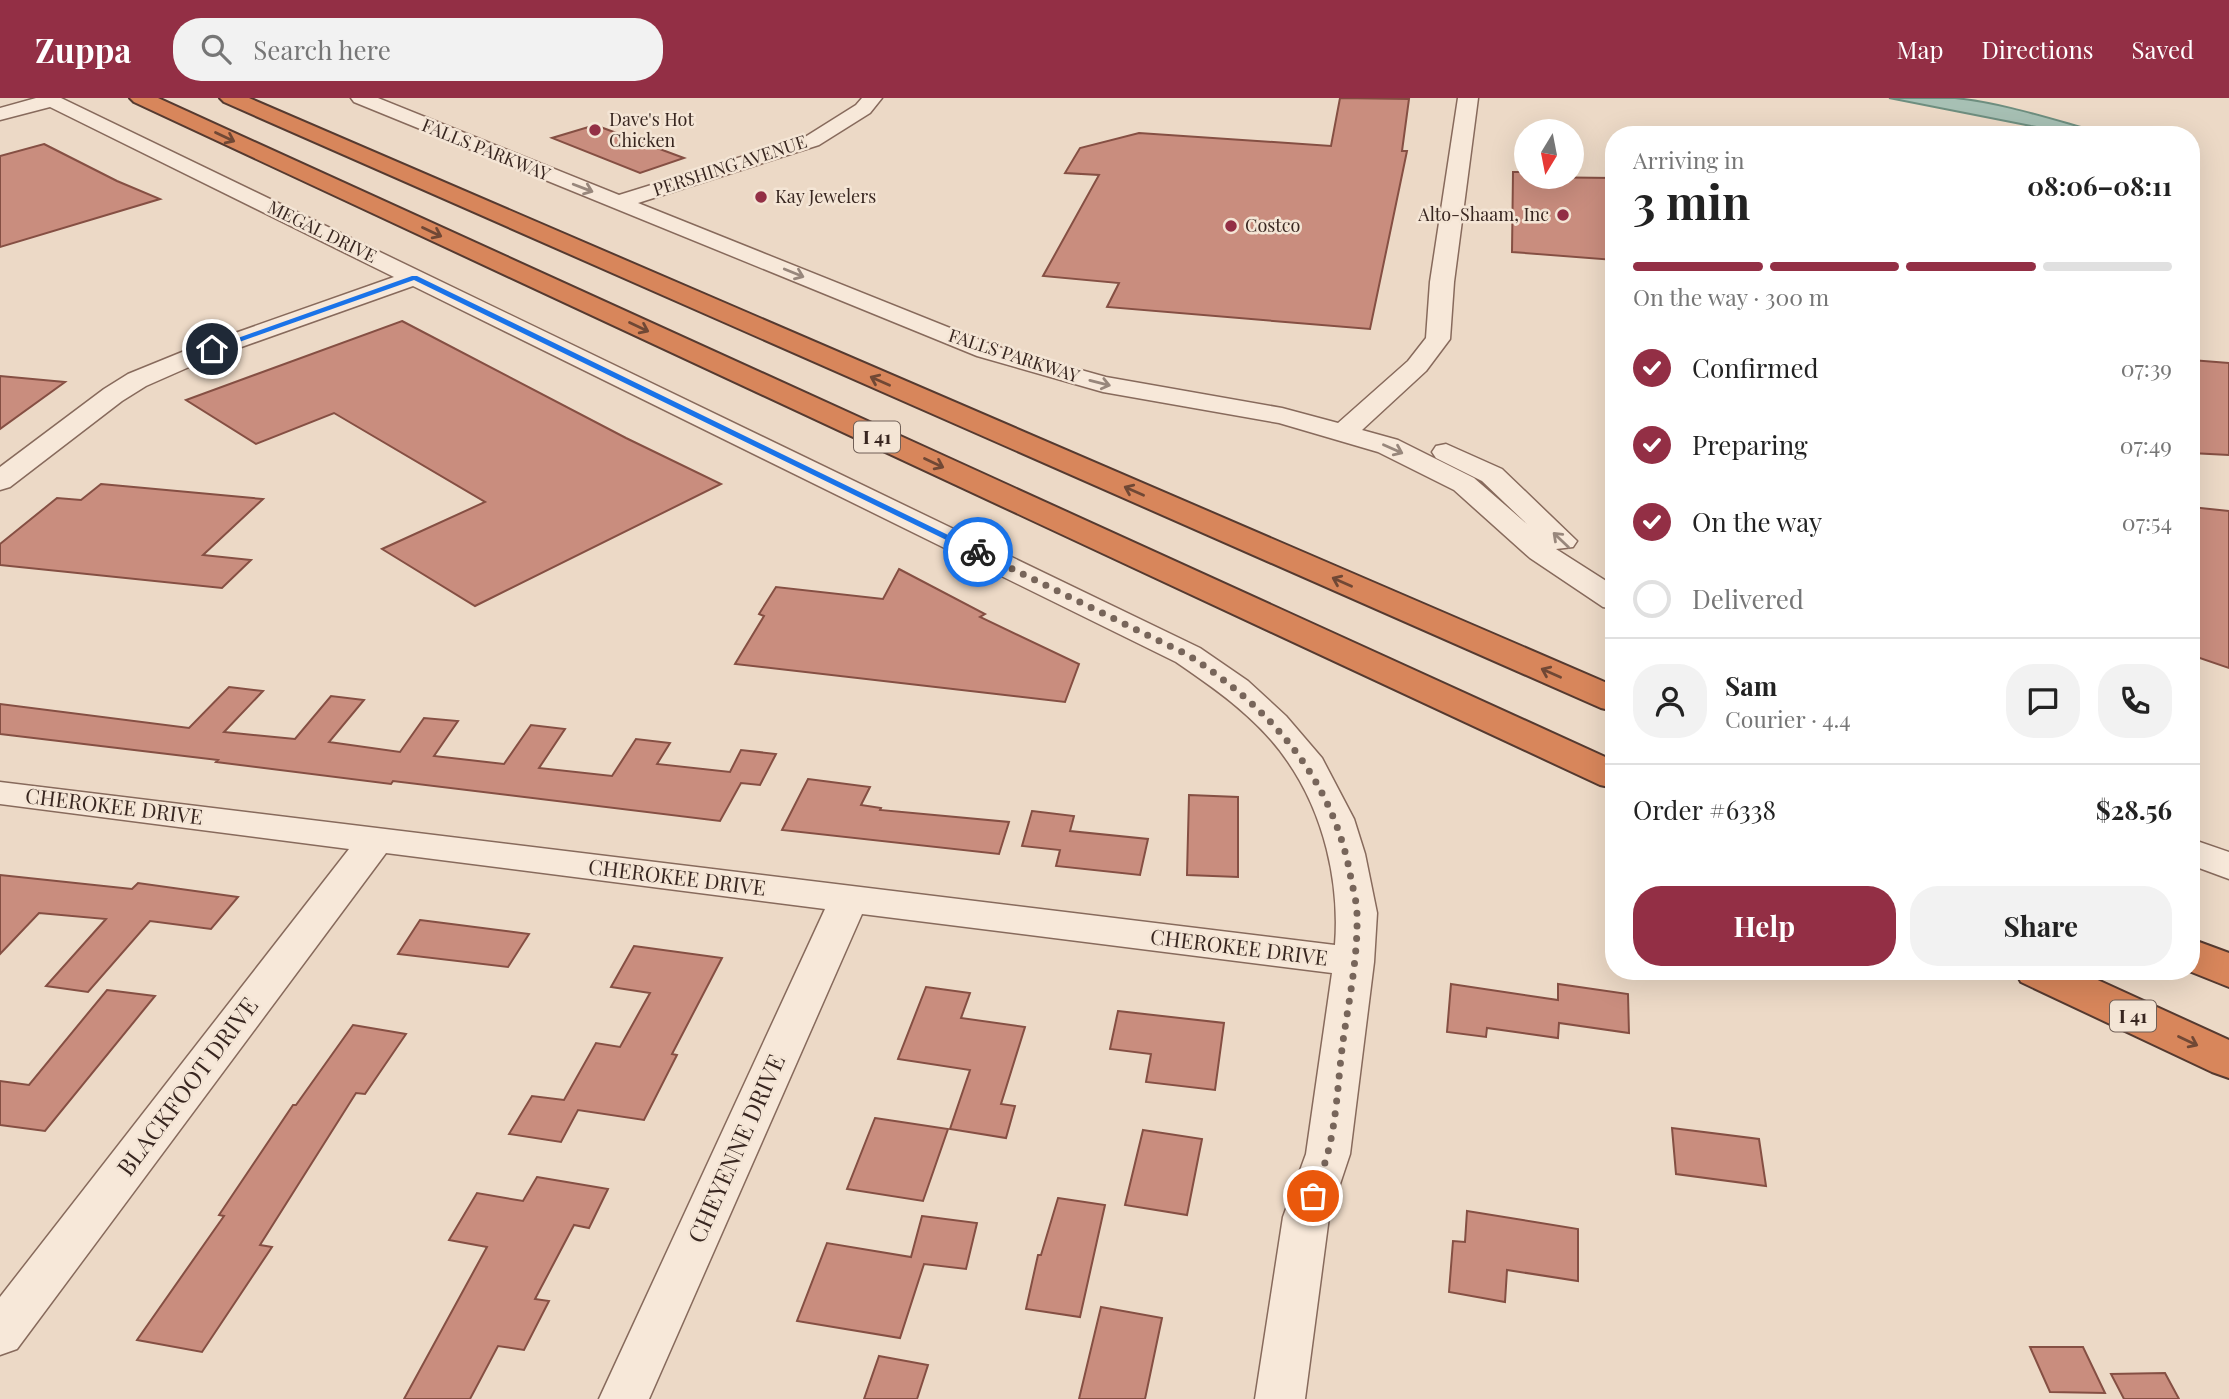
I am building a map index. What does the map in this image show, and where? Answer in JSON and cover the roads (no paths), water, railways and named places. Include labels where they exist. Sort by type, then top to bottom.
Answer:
[{"type":"highway","points":[[134,98],[195,123]]},
{"type":"highway","name":"I 41","points":[[141,98],[1605,772]]},
{"type":"highway","name":"I 41","points":[[231,98],[1605,697]]},
{"type":"highway","points":[[2200,958],[2229,971]]},
{"type":"highway","name":"I 41","points":[[2056,980],[2229,1060]]},
{"type":"street","name":"FALLS PARKWAY","points":[[360,98],[986,351],[1103,384],[1282,416],[1388,446],[1464,484],[1541,552],[1605,594]]},
{"type":"street","name":"FALLS PARKWAY","points":[[407,98],[535,150],[650,192],[1015,339],[1142,374],[1302,400],[1363,416],[1413,435],[1492,475],[1577,556],[1605,576]]},
{"type":"street","name":"PERSHING AVENUE","points":[[618,202],[812,141],[863,109],[872,98]]},
{"type":"street","points":[[1343,433],[1417,366],[1438,339],[1442,282],[1468,98]]},
{"type":"street","points":[[0,114],[49,99]]},
{"type":"street","name":"MEGAL DRIVE","points":[[49,99],[1188,655],[1236,688],[1274,723],[1304,758],[1336,819],[1346,854],[1357,913],[1354,962],[1328,1154],[1306,1217],[1280,1399]]},
{"type":"street","points":[[0,481],[113,395],[137,380],[196,355],[415,277]]},
{"type":"street","name":"CHEROKEE DRIVE","points":[[0,793],[1354,962]]},
{"type":"street","name":"BLACKFOOT DRIVE","points":[[0,1334],[376,840]]},
{"type":"street","points":[[2200,854],[2229,866]]},
{"type":"street","name":"CHEYENNE DRIVE","points":[[624,1399],[849,899]]},
{"type":"place","name":"Dave's Hot Chicken","points":[[595,130]]},
{"type":"place","name":"Kay Jewelers","points":[[761,197]]},
{"type":"place","name":"Alto-Shaam, Inc","points":[[1563,215]]},
{"type":"place","name":"Costco","points":[[1231,226]]}]
